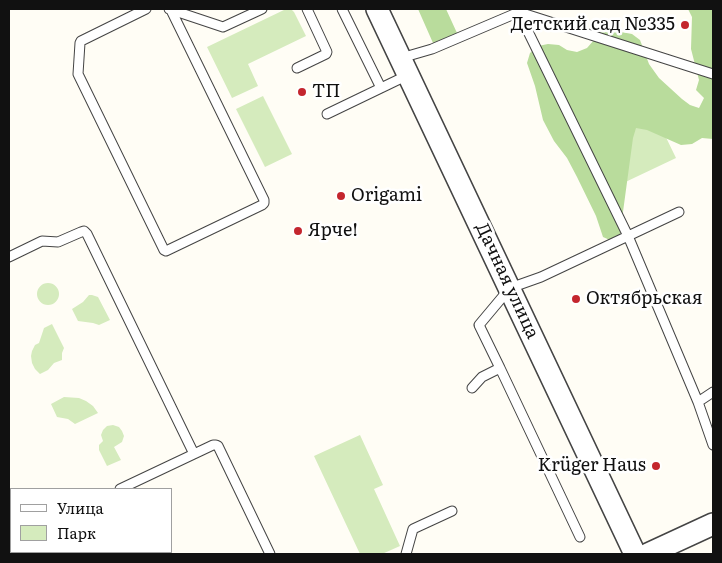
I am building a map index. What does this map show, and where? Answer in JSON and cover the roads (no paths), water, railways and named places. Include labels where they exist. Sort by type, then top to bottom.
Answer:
[{"type":"street","name":"Дачная улица","points":[[377,9],[635,554]]},
{"type":"street","points":[[648,554],[713,524]]},
{"type":"lane","points":[[146,9],[81,41],[78,74],[166,251],[264,203],[169,9]]},
{"type":"lane","points":[[169,9],[223,27],[262,9]]},
{"type":"lane","points":[[297,68],[327,52],[307,9]]},
{"type":"lane","points":[[342,9],[381,88]]},
{"type":"lane","points":[[327,114],[381,88],[405,66],[432,49],[518,10],[713,74]]},
{"type":"lane","points":[[518,10],[628,236],[698,402],[713,445]]},
{"type":"lane","points":[[580,537],[479,325],[510,288],[542,277],[679,212]]},
{"type":"lane","points":[[9,257],[42,241],[58,242],[81,232],[87,234],[194,454]]},
{"type":"lane","points":[[472,388],[482,377],[500,368]]},
{"type":"lane","points":[[698,402],[713,392]]},
{"type":"lane","points":[[122,488],[213,445],[218,446],[270,554]]},
{"type":"lane","points":[[406,554],[413,529],[452,511]]},
{"type":"place","name":"Детский сад №335","points":[[685,25]]},
{"type":"place","name":"ТП","points":[[302,92]]},
{"type":"place","name":"Origami","points":[[341,196]]},
{"type":"place","name":"Ярче!","points":[[298,231]]},
{"type":"place","name":"Октябрьская","points":[[576,299]]},
{"type":"place","name":"Krüger Haus","points":[[656,466]]}]
